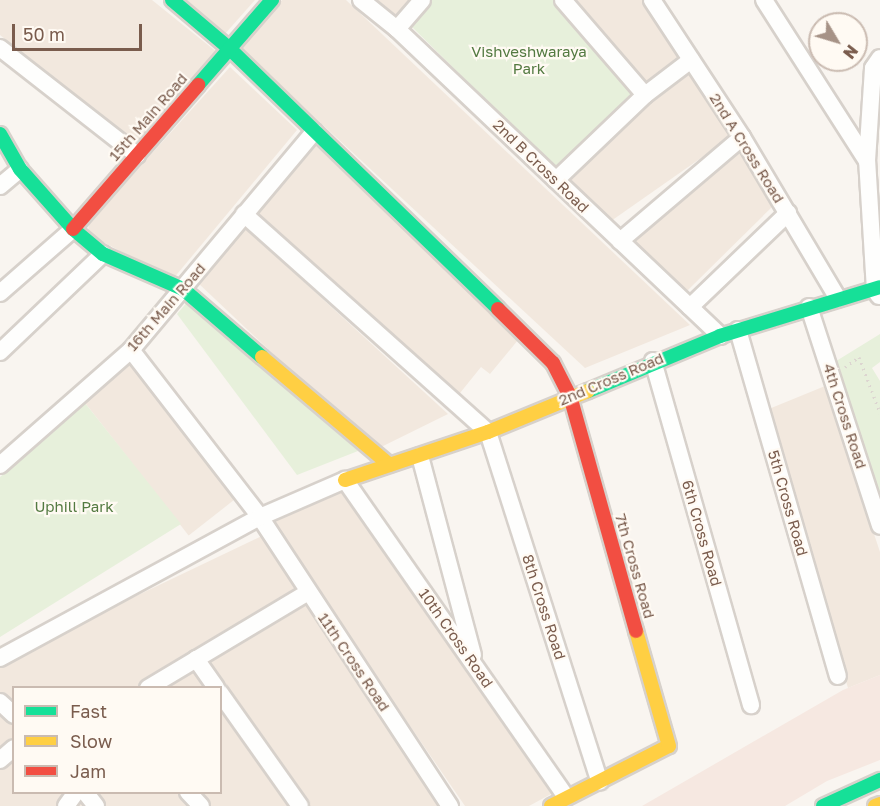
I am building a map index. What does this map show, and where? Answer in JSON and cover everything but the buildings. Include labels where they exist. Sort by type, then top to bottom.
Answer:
[{"type":"street","name":"7th Cross Road","points":[[172,0],[230,49],[553,363],[570,396],[669,746],[600,782]]},
{"type":"street","name":"15th Main Road","points":[[73,229],[272,0]]},
{"type":"street","name":"2nd B Cross Road","points":[[360,0],[397,29],[720,336]]},
{"type":"street","points":[[397,29],[422,0]]},
{"type":"street","points":[[563,0],[645,95]]},
{"type":"street","name":"2nd A Cross Road","points":[[652,0],[742,137],[838,299]]},
{"type":"street","points":[[764,0],[867,161]]},
{"type":"street","points":[[0,48],[137,155]]},
{"type":"street","points":[[878,292],[867,161],[873,68],[880,58]]},
{"type":"street","points":[[556,180],[645,95],[691,60]]},
{"type":"street","name":"16th Main Road","points":[[0,465],[131,350],[314,132]]},
{"type":"street","points":[[0,134],[20,169],[73,229],[103,254],[183,289],[390,465]]},
{"type":"street","points":[[620,241],[742,137]]},
{"type":"street","points":[[0,186],[20,169]]},
{"type":"street","points":[[690,307],[788,213]]},
{"type":"street","points":[[244,214],[488,432]]},
{"type":"street","points":[[0,293],[73,229]]},
{"type":"street","points":[[0,352],[103,254]]},
{"type":"street","name":"2nd Cross Road","points":[[345,480],[488,432],[652,361],[720,336],[838,299],[878,292]]},
{"type":"street","name":"4th Cross Road","points":[[810,307],[880,526]]},
{"type":"street","name":"5th Cross Road","points":[[738,330],[838,676]]},
{"type":"street","name":"11th Cross Road","points":[[131,350],[260,517],[307,593],[450,806]]},
{"type":"street","name":"6th Cross Road","points":[[652,361],[751,705]]},
{"type":"street","name":"8th Cross Road","points":[[488,432],[600,782]]},
{"type":"street","points":[[420,456],[477,667]]},
{"type":"street","points":[[0,658],[260,517],[345,480]]},
{"type":"street","name":"10th Cross Road","points":[[345,480],[477,667],[558,802]]},
{"type":"street","points":[[150,686],[307,593]]},
{"type":"street","points":[[196,659],[215,686]]},
{"type":"street","points":[[222,696],[298,805]]},
{"type":"street","points":[[0,702],[12,713]]},
{"type":"street","points":[[0,760],[12,750]]},
{"type":"street","points":[[833,803],[880,780]]},
{"type":"street","points":[[558,802],[600,782]]},
{"type":"street","points":[[87,794],[96,806]]},
{"type":"street","points":[[190,794],[201,806]]},
{"type":"street","points":[[875,806],[880,804]]},
{"type":"path","points":[[840,370],[859,357],[880,413]]},
{"type":"shaded area","points":[[0,0],[152,0],[218,53],[140,146],[0,35]]},
{"type":"shaded area","points":[[182,0],[255,0],[224,35]]},
{"type":"shaded area","points":[[282,0],[346,0],[690,325],[585,368],[241,49]]},
{"type":"shaded area","points":[[369,0],[417,0],[397,23]]},
{"type":"shaded area","points":[[567,0],[648,0],[687,59],[646,92]]},
{"type":"shaded area","points":[[230,67],[297,130],[173,279],[88,234],[89,223]]},
{"type":"shaded area","points":[[685,69],[732,136],[599,230],[551,162]]},
{"type":"shaded area","points":[[312,142],[518,340],[490,374],[481,367],[456,398],[251,214]]},
{"type":"shaded area","points":[[737,149],[773,206],[686,292],[635,242]]},
{"type":"shaded area","points":[[243,226],[448,414],[375,450],[197,282]]},
{"type":"shaded area","points":[[128,362],[235,499],[189,535],[82,398]]},
{"type":"shaded area","points":[[825,386],[880,552],[880,675],[848,688],[764,411]]},
{"type":"shaded area","points":[[341,486],[553,793],[529,806],[465,806],[267,518]]},
{"type":"shaded area","points":[[264,535],[440,806],[0,806],[0,661]]},
{"type":"shaded area","points":[[880,675],[880,760],[827,781],[785,806],[642,806],[843,690]]},
{"type":"green space","name":"Vishveshwaraya Park","points":[[431,0],[558,0],[638,96],[559,172],[409,24]]},
{"type":"green space","points":[[189,300],[358,451],[297,475],[177,314]]},
{"type":"green space","points":[[880,334],[880,362],[872,368],[880,381],[880,496],[833,363]]},
{"type":"green space","name":"Uphill Park","points":[[85,403],[181,524],[0,637],[0,477]]},
{"type":"traffic: fast","points":[[172,0],[230,49],[498,309]]},
{"type":"traffic: fast","points":[[198,85],[272,0]]},
{"type":"traffic: fast","points":[[0,134],[20,169],[73,229],[103,254],[183,289],[262,357]]},
{"type":"traffic: fast","points":[[588,391],[720,336],[880,287]]},
{"type":"traffic: fast","points":[[823,806],[880,780]]},
{"type":"traffic: slow","points":[[262,357],[390,465]]},
{"type":"traffic: slow","points":[[345,480],[488,432],[588,391]]},
{"type":"traffic: slow","points":[[551,806],[669,746],[636,631]]},
{"type":"traffic: slow","points":[[875,806],[880,804]]},
{"type":"traffic: jam","points":[[73,229],[198,85]]},
{"type":"traffic: jam","points":[[498,309],[553,363],[570,396],[636,631]]}]
